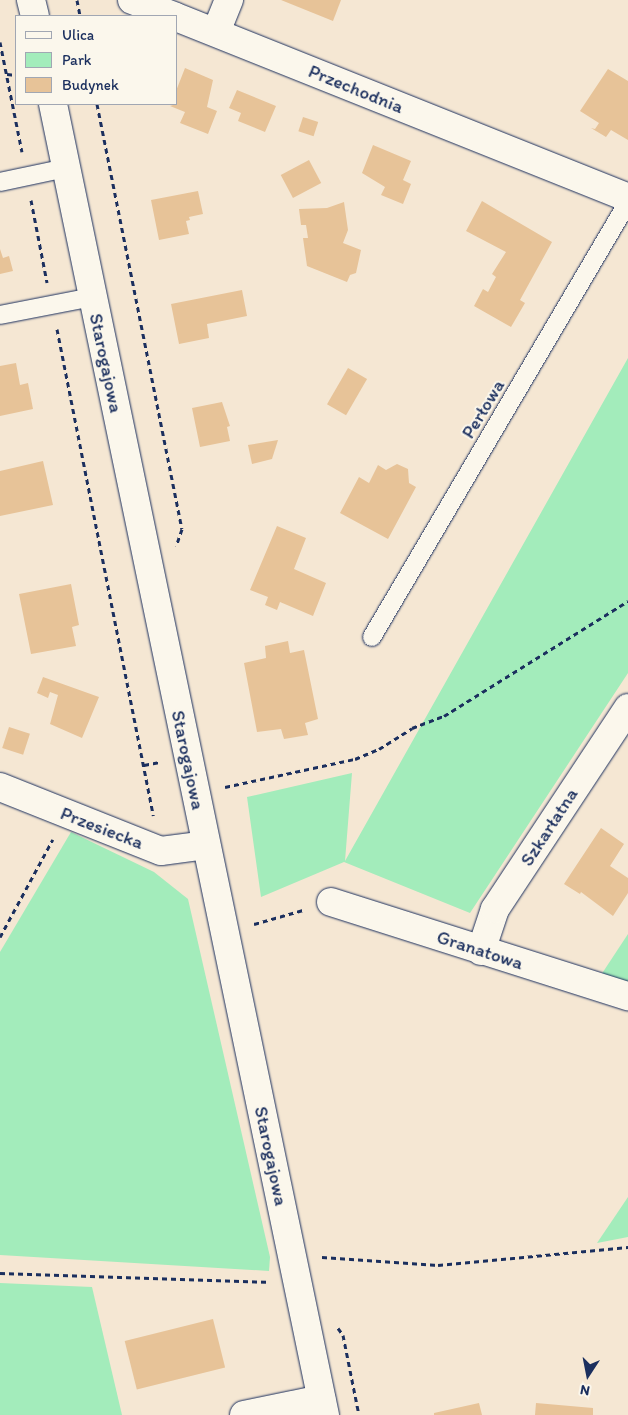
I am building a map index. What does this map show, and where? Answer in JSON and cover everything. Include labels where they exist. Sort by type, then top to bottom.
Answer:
[{"type":"street","points":[[31,0],[35,15]]},
{"type":"street","name":"Przechodnia","points":[[132,0],[170,15]]},
{"type":"street","points":[[216,32],[229,0]]},
{"type":"street","name":"Przechodnia","points":[[178,18],[628,200]]},
{"type":"street","name":"Starogajowa","points":[[53,105],[224,930],[285,1271],[323,1407]]},
{"type":"street","name":"Szkarłatna","points":[[481,950],[495,909],[628,708]]},
{"type":"street","name":"Przesiecka","points":[[0,787],[66,815],[161,851],[206,846]]},
{"type":"street","name":"Granatowa","points":[[331,902],[628,996]]},
{"type":"street","points":[[244,1415],[323,1407]]},
{"type":"lane","points":[[0,182],[66,168]]},
{"type":"lane","name":"Perłowa","points":[[372,637],[628,200]]},
{"type":"lane","points":[[0,316],[92,297]]},
{"type":"path","points":[[77,0],[80,15]]},
{"type":"path","points":[[0,42],[161,851]]},
{"type":"path","points":[[7,74],[15,75]]},
{"type":"path","points":[[195,791],[245,784],[355,759],[380,749],[412,728],[444,716],[628,602]]},
{"type":"path","points":[[0,937],[66,815]]},
{"type":"path","points":[[224,930],[331,902]]},
{"type":"path","points":[[0,1273],[285,1271],[312,1256],[438,1265],[628,1247]]},
{"type":"green space","points":[[628,358],[628,673],[470,913],[344,862],[261,897],[247,797],[352,773],[345,861]]},
{"type":"green space","points":[[71,832],[154,872],[188,899],[270,1257],[269,1271],[0,1255],[0,952]]},
{"type":"green space","points":[[628,934],[628,983],[601,975]]},
{"type":"green space","points":[[628,1197],[628,1237],[597,1243]]},
{"type":"green space","points":[[0,1283],[92,1287],[122,1415],[0,1415]]},
{"type":"building","points":[[281,0],[341,0],[333,21]]},
{"type":"building","points":[[185,68],[213,80],[207,107],[217,111],[208,134],[180,123],[185,112],[170,106],[178,105],[178,86]]},
{"type":"building","points":[[608,69],[628,81],[628,140],[611,130],[606,137],[591,128],[595,129],[599,123],[580,111]]},
{"type":"building","points":[[237,90],[276,106],[265,132],[238,121],[241,113],[229,108]]},
{"type":"building","points":[[303,117],[318,122],[314,136],[298,131]]},
{"type":"building","points":[[373,145],[411,161],[403,180],[411,184],[403,204],[381,195],[385,187],[362,173]]},
{"type":"building","points":[[309,160],[321,183],[293,198],[281,175]]},
{"type":"building","points":[[198,191],[203,214],[189,217],[190,220],[186,221],[189,234],[159,240],[151,200]]},
{"type":"building","points":[[482,201],[552,242],[520,300],[525,303],[511,327],[474,306],[483,289],[488,292],[496,277],[492,274],[506,252],[466,231]]},
{"type":"building","points":[[344,202],[348,230],[343,243],[361,250],[356,273],[350,275],[347,282],[307,266],[303,238],[308,238],[306,225],[301,225],[299,209],[327,208]]},
{"type":"building","points":[[0,249],[3,258],[9,256],[13,271],[0,274]]},
{"type":"building","points":[[242,290],[247,316],[207,324],[209,338],[179,344],[171,304]]},
{"type":"building","points":[[16,363],[20,385],[28,383],[33,409],[0,416],[0,366]]},
{"type":"building","points":[[348,368],[367,379],[346,415],[327,404]]},
{"type":"building","points":[[222,402],[230,426],[227,427],[230,441],[200,447],[192,408]]},
{"type":"building","points":[[278,440],[272,459],[252,464],[248,445]]},
{"type":"building","points":[[43,461],[53,505],[0,516],[0,471]]},
{"type":"building","points":[[397,464],[408,469],[409,483],[416,487],[388,539],[340,513],[359,477],[369,483],[378,465],[386,470]]},
{"type":"building","points":[[277,526],[306,538],[294,569],[326,583],[313,616],[280,602],[277,610],[265,605],[268,597],[250,590]]},
{"type":"building","points":[[71,584],[79,625],[72,627],[76,646],[31,654],[19,594]]},
{"type":"building","points":[[288,641],[290,653],[304,650],[318,719],[305,723],[308,735],[284,739],[281,729],[257,732],[244,663],[266,658],[265,646]]},
{"type":"building","points":[[43,677],[99,697],[82,738],[50,724],[58,695],[50,692],[48,698],[37,693]]},
{"type":"building","points":[[9,727],[30,734],[23,755],[2,748]]},
{"type":"building","points":[[601,828],[624,844],[610,866],[628,878],[628,893],[613,916],[581,892],[580,894],[564,884]]},
{"type":"building","points":[[213,1319],[225,1368],[137,1390],[125,1341]]},
{"type":"building","points":[[479,1403],[482,1415],[434,1415],[434,1413]]},
{"type":"building","points":[[536,1403],[593,1408],[593,1415],[535,1415]]}]
